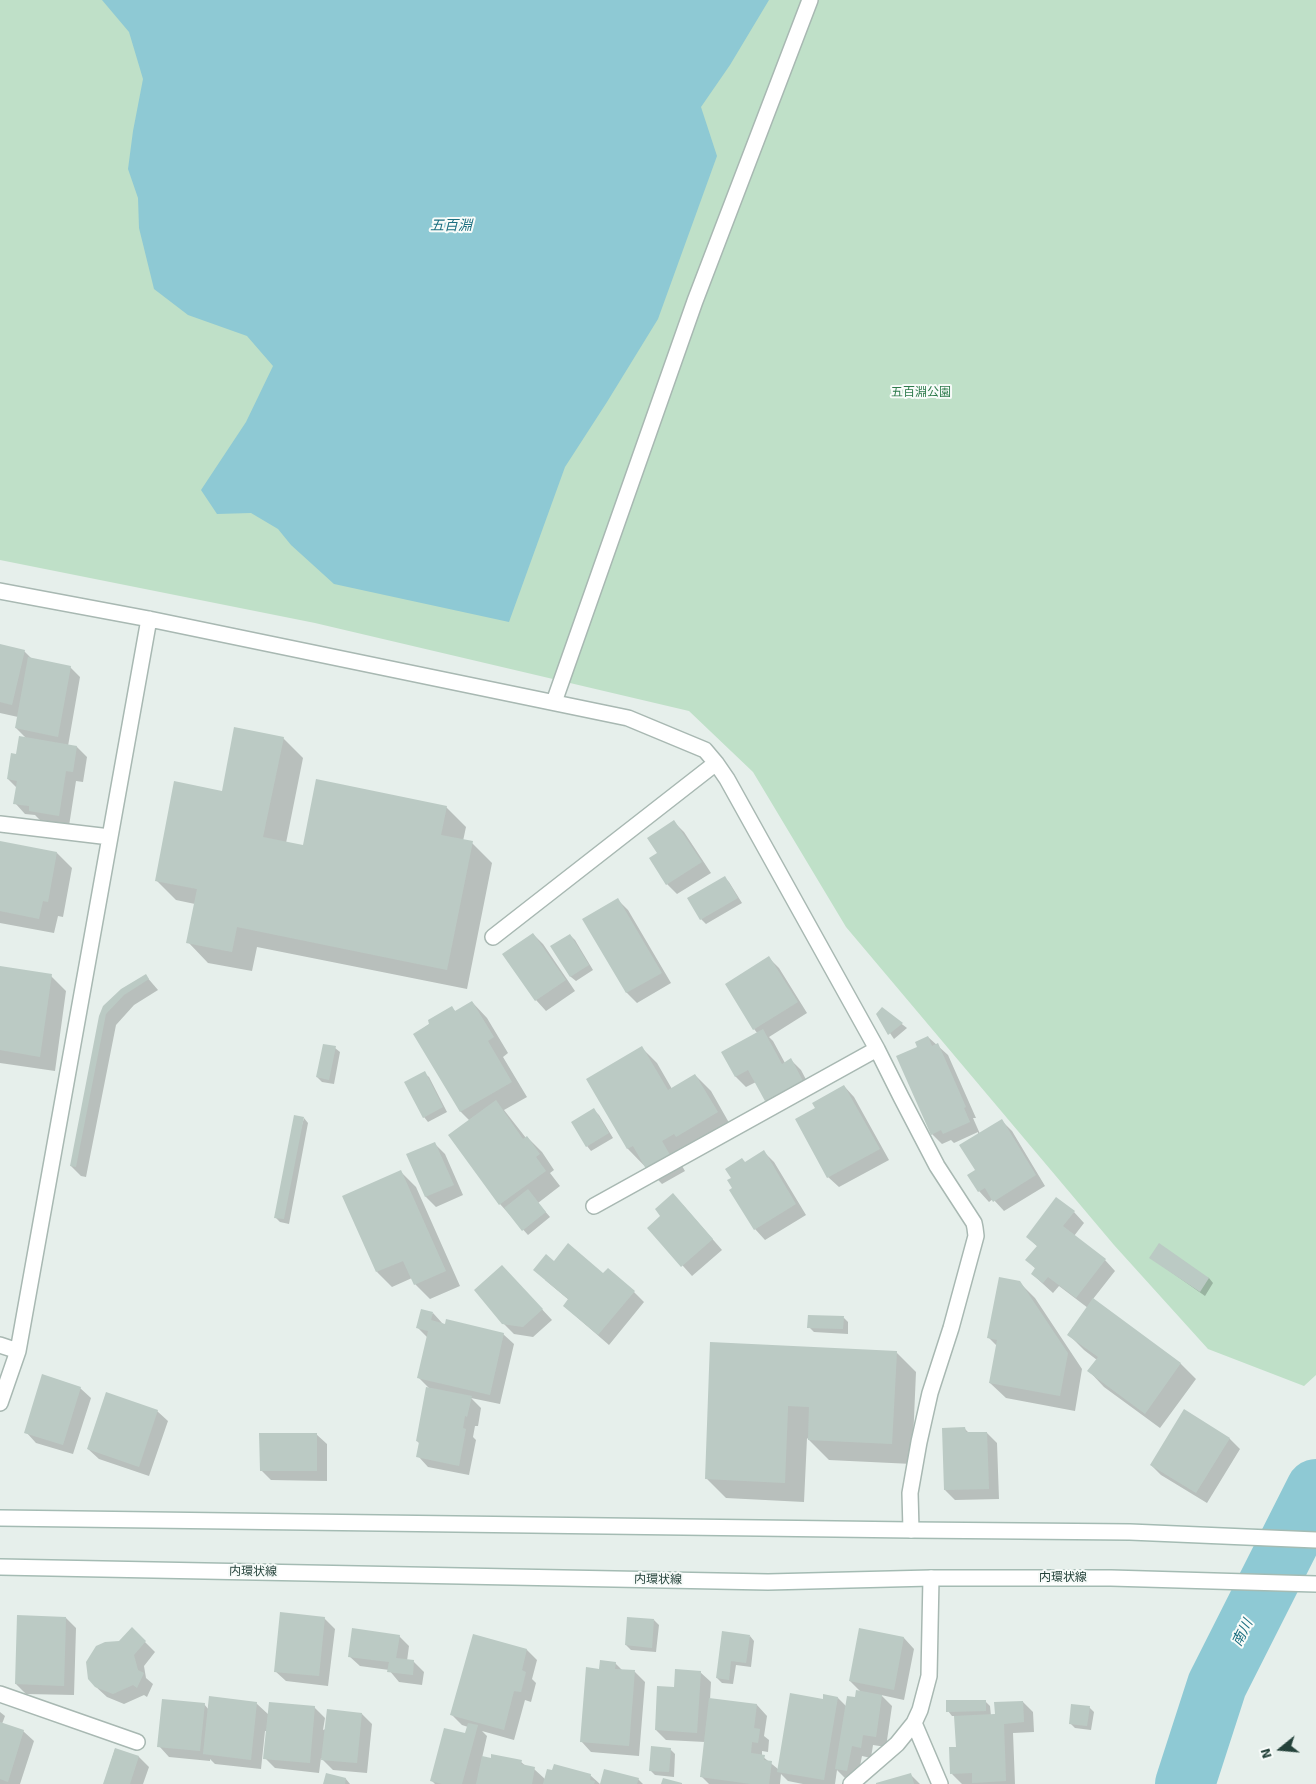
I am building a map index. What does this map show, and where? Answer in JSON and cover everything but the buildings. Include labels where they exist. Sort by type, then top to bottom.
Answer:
[{"type":"street","points":[[554,702],[695,300],[810,0]]},
{"type":"street","points":[[0,592],[149,619],[628,718],[705,750],[727,779],[877,1048],[937,1166],[974,1223],[976,1236],[951,1328],[930,1393],[919,1442],[910,1493],[911,1530]]},
{"type":"street","points":[[0,1403],[18,1351],[149,619]]},
{"type":"street","points":[[493,937],[716,763]]},
{"type":"street","points":[[0,824],[110,837]]},
{"type":"street","points":[[594,1206],[877,1048]]},
{"type":"street","points":[[0,1345],[18,1351]]},
{"type":"street","points":[[0,1518],[1130,1532],[1316,1540]]},
{"type":"street","name":"内環状線","points":[[0,1567],[768,1582],[931,1578],[1111,1578],[1316,1584]]},
{"type":"street","points":[[851,1784],[897,1744],[914,1723],[925,1698],[929,1676],[931,1578]]},
{"type":"street","points":[[0,1694],[137,1742]]},
{"type":"street","points":[[914,1723],[940,1784]]},
{"type":"green space","name":"五百淵公園","points":[[0,0],[1316,0],[1316,1375],[1304,1386],[1208,1349],[1114,1245],[846,927],[753,772],[689,711],[315,623],[0,560]]},
{"type":"water","name":"五百淵","points":[[102,0],[769,0],[730,65],[701,107],[717,156],[658,319],[565,467],[509,622],[334,584],[291,545],[278,529],[251,513],[217,514],[201,490],[246,422],[273,366],[247,336],[188,315],[154,289],[139,228],[138,198],[128,169],[143,79],[129,32]]},
{"type":"waterway","name":"南川","points":[[1185,1784],[1217,1685],[1316,1489]]}]
